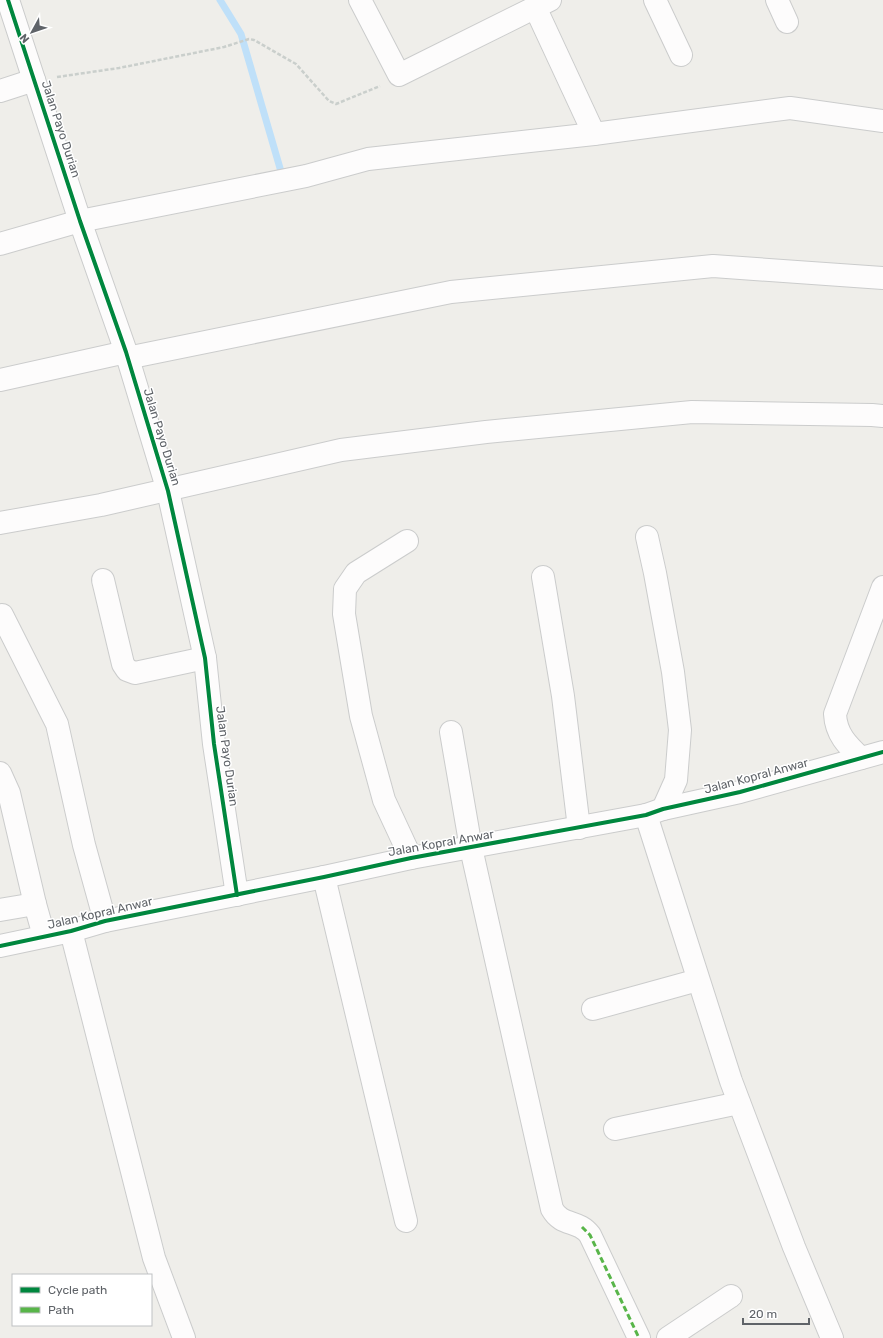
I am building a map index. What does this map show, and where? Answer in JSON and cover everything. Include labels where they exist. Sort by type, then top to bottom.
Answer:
[{"type":"street","name":"Jalan Payo Durian","points":[[8,0],[80,221],[126,355],[168,491],[205,658],[214,744],[237,895]]},
{"type":"street","points":[[360,0],[399,75],[543,4],[594,134]]},
{"type":"street","points":[[655,0],[681,55]]},
{"type":"street","points":[[777,0],[787,22]]},
{"type":"street","points":[[0,91],[34,80]]},
{"type":"street","points":[[0,244],[80,221],[306,176],[368,159],[594,134],[790,108],[883,121]]},
{"type":"street","points":[[0,380],[451,292],[713,266],[883,278]]},
{"type":"street","points":[[0,523],[101,505],[168,491],[341,450],[486,432],[692,412],[883,416]]},
{"type":"street","points":[[647,537],[673,672],[680,730],[676,780],[654,812],[698,980],[739,1103],[794,1247],[832,1338]]},
{"type":"street","points":[[407,542],[356,573],[345,589],[344,614],[361,716],[384,800],[410,858]]},
{"type":"street","points":[[543,577],[563,696],[579,828]]},
{"type":"street","points":[[103,580],[122,664],[126,670],[135,673],[205,658]]},
{"type":"street","points":[[861,758],[842,739],[837,727],[835,714],[883,587]]},
{"type":"street","points":[[2,615],[57,724],[84,845],[106,921]]},
{"type":"street","points":[[451,732],[471,848],[552,1209],[555,1214],[564,1221],[582,1227],[590,1235],[639,1338]]},
{"type":"street","name":"Jalan Kopral Anwar","points":[[0,946],[71,931],[106,921],[410,858],[579,828],[654,812],[740,792],[883,752]]},
{"type":"street","points":[[0,773],[4,794],[44,936]]},
{"type":"street","points":[[324,877],[406,1221]]},
{"type":"street","points":[[0,910],[35,904]]},
{"type":"street","points":[[71,931],[154,1258],[184,1338]]},
{"type":"street","points":[[593,1009],[698,980]]},
{"type":"street","points":[[615,1129],[739,1103]]},
{"type":"street","points":[[668,1338],[731,1296]]},
{"type":"path","points":[[34,80],[119,68],[235,44],[249,38],[296,64],[329,101],[336,104],[386,83],[399,75]]},
{"type":"waterway","points":[[220,0],[241,34],[282,175]]},
{"type":"marked path","points":[[582,1227],[590,1235],[639,1338]]},
{"type":"cycle path","points":[[8,0],[80,221],[126,352],[168,491],[205,658],[214,744],[237,895]]},
{"type":"cycle path","points":[[0,946],[71,931],[105,921],[411,858],[646,815],[663,809],[740,792],[883,752]]}]
